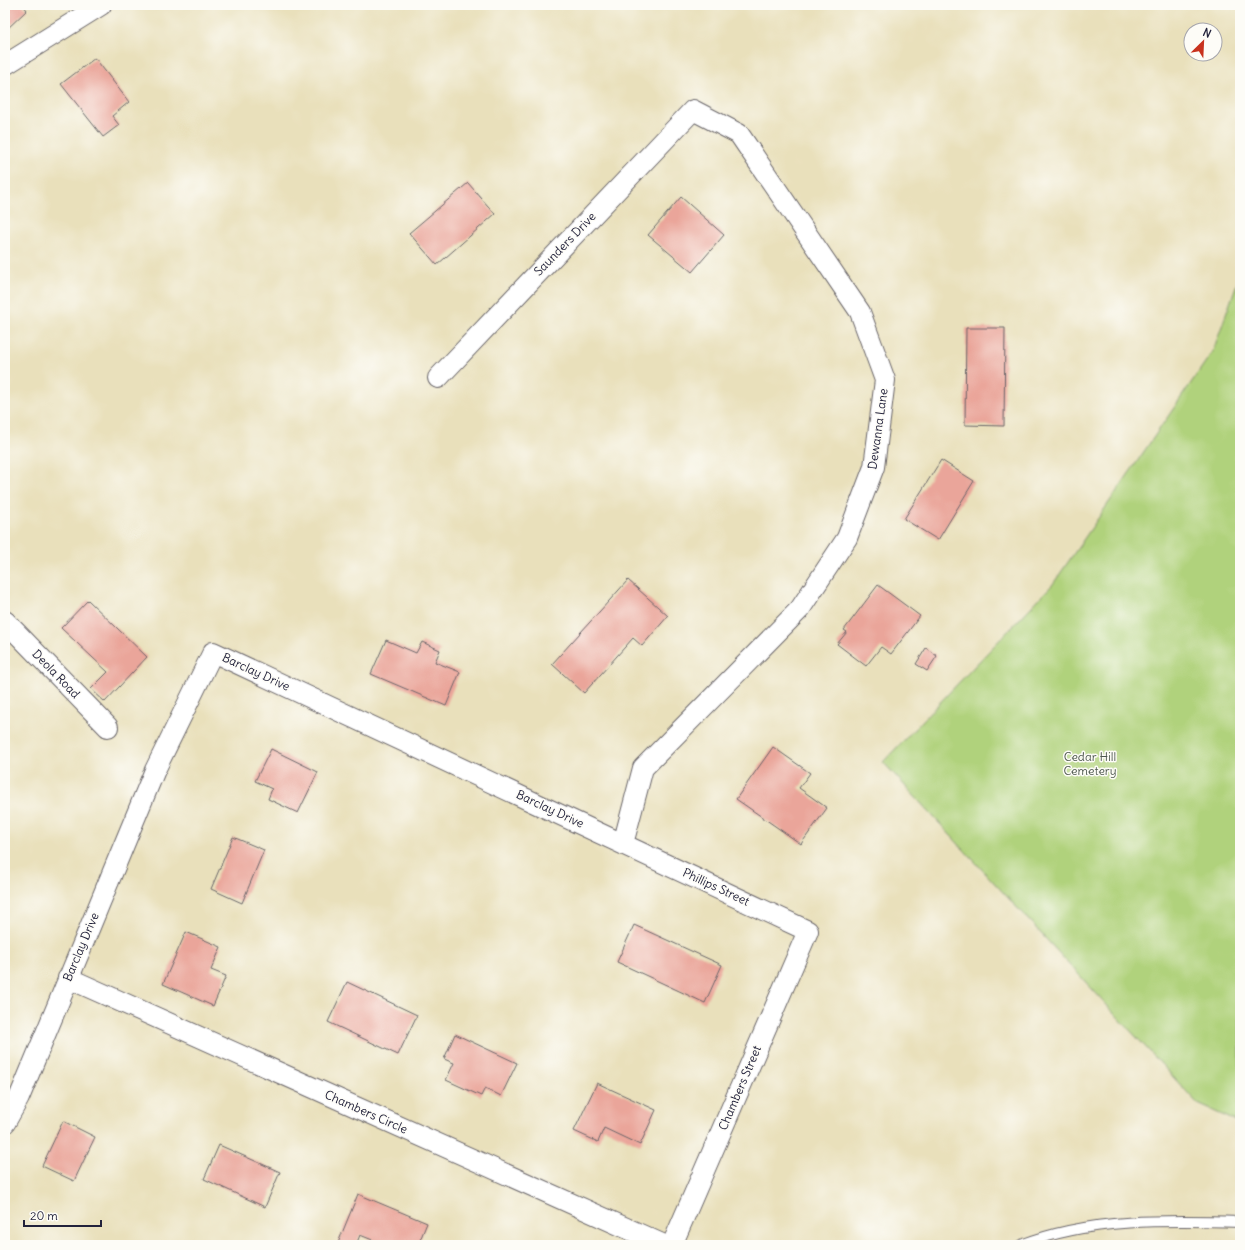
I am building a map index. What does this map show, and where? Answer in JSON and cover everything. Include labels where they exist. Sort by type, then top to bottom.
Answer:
[{"type":"street","points":[[5,65],[100,5]]},
{"type":"street","name":"Saunders Drive","points":[[438,378],[693,110]]},
{"type":"street","name":"Dewanna Lane","points":[[624,844],[643,768],[800,608],[847,538],[874,467],[885,380],[860,312],[739,134],[693,110]]},
{"type":"street","name":"Deola Road","points":[[5,621],[108,727]]},
{"type":"street","name":"Barclay Drive","points":[[5,1124],[12,1094],[68,978],[155,770],[213,652],[624,844]]},
{"type":"street","name":"Phillips Street","points":[[624,844],[808,931]]},
{"type":"street","name":"Chambers Street","points":[[672,1245],[808,931]]},
{"type":"street","name":"Chambers Circle","points":[[68,978],[664,1245]]},
{"type":"lane","points":[[1021,1245],[1032,1240],[1096,1226],[1177,1220],[1240,1222]]},
{"type":"green space","name":"Cedar Hill Cemetery","points":[[1240,275],[1240,1123],[1198,1104],[883,762],[1053,584],[1213,351]]},
{"type":"building","points":[[5,5],[23,5],[27,10],[5,31]]},
{"type":"building","points":[[95,58],[129,102],[112,116],[119,125],[103,137],[61,84]]},
{"type":"building","points":[[468,183],[495,214],[437,265],[409,233]]},
{"type":"building","points":[[681,197],[724,235],[692,272],[648,235]]},
{"type":"building","points":[[966,328],[1005,328],[1004,426],[965,425]]},
{"type":"building","points":[[941,460],[974,481],[938,540],[904,519]]},
{"type":"building","points":[[628,580],[668,616],[642,646],[633,638],[584,693],[552,664]]},
{"type":"building","points":[[878,585],[920,616],[891,654],[881,647],[866,666],[837,644],[847,632],[844,630]]},
{"type":"building","points":[[88,600],[147,657],[105,702],[91,689],[108,672],[61,628]]},
{"type":"building","points":[[386,640],[416,653],[422,642],[440,650],[435,662],[460,672],[446,706],[371,674]]},
{"type":"building","points":[[926,648],[937,656],[927,671],[916,664]]},
{"type":"building","points":[[773,747],[810,773],[799,788],[827,808],[801,844],[736,799]]},
{"type":"building","points":[[271,749],[318,772],[298,813],[268,799],[272,789],[255,781]]},
{"type":"building","points":[[233,837],[264,850],[242,903],[211,889]]},
{"type":"building","points":[[634,925],[722,965],[705,1003],[617,962]]},
{"type":"building","points":[[186,932],[221,947],[211,970],[226,976],[213,1006],[163,984]]},
{"type":"building","points":[[347,982],[417,1015],[398,1055],[328,1022]]},
{"type":"building","points":[[455,1034],[517,1063],[501,1096],[485,1088],[481,1096],[446,1080],[454,1063],[444,1059]]},
{"type":"building","points":[[597,1083],[656,1110],[640,1145],[604,1128],[598,1142],[574,1131]]},
{"type":"building","points":[[63,1121],[95,1137],[74,1181],[42,1166]]},
{"type":"building","points":[[219,1145],[280,1172],[265,1207],[204,1179]]},
{"type":"building","points":[[358,1194],[427,1223],[418,1245],[385,1245],[360,1235],[356,1245],[343,1245],[338,1243]]}]
